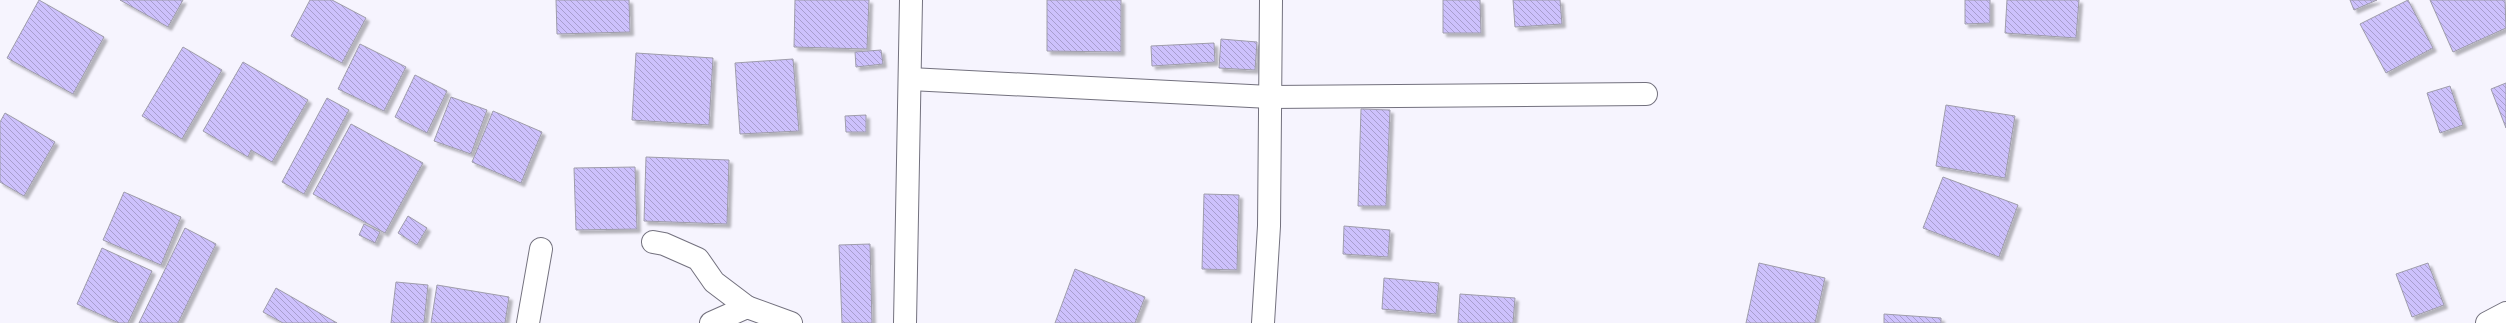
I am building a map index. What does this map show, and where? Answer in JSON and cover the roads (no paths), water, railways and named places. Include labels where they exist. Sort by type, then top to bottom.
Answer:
[{"type":"street","points":[[905,323],[911,0]]},
{"type":"street","points":[[1263,323],[1269,226],[1271,0]]},
{"type":"street","points":[[910,79],[1270,97],[1646,94]]},
{"type":"street","points":[[652,242],[664,244],[698,259],[714,282],[747,307],[791,323]]},
{"type":"street","points":[[528,323],[541,249]]},
{"type":"street","points":[[711,323],[747,307]]},
{"type":"street","points":[[2487,323],[2506,313]]}]
